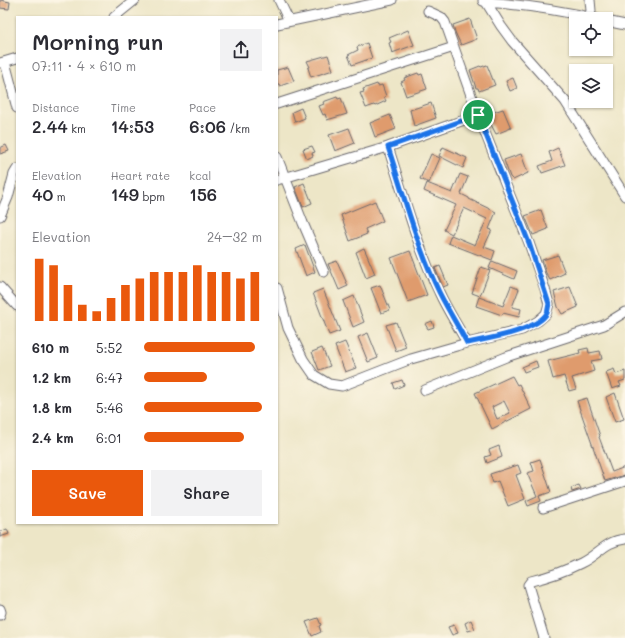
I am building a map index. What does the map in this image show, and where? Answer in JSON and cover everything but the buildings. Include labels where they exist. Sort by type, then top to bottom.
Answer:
[{"type":"street","points":[[115,16],[135,0]]},
{"type":"street","points":[[279,0],[289,21]]},
{"type":"street","points":[[278,24],[392,0]]},
{"type":"street","points":[[590,0],[591,12]]},
{"type":"street","points":[[484,1],[570,12]]},
{"type":"street","points":[[484,1],[512,41],[565,101],[625,196]]},
{"type":"street","points":[[278,292],[288,328],[303,358],[314,375],[329,384],[342,386],[411,359],[467,343],[522,330],[538,321],[546,314],[549,304],[529,243],[478,115],[445,22],[441,17],[428,11]]},
{"type":"street","points":[[613,22],[625,25]]},
{"type":"street","points":[[278,104],[454,47]]},
{"type":"street","points":[[16,58],[2,63],[16,105]]},
{"type":"street","points":[[281,179],[388,147],[478,115]]},
{"type":"street","points":[[388,147],[427,263],[439,292],[467,343]]},
{"type":"street","points":[[278,162],[281,179],[324,272]]},
{"type":"street","points":[[0,216],[16,171]]},
{"type":"street","points":[[0,286],[16,305]]},
{"type":"street","points":[[425,390],[506,357],[604,325],[625,312]]},
{"type":"street","points":[[543,508],[625,481]]},
{"type":"street","points":[[544,638],[528,583],[559,573],[577,565],[597,553],[604,546],[614,541],[625,539]]},
{"type":"street","points":[[0,609],[0,615]]},
{"type":"route","points":[[478,115],[529,243],[549,304],[546,314],[538,321],[522,330],[467,343],[439,292],[427,263],[388,147],[478,115]]}]
